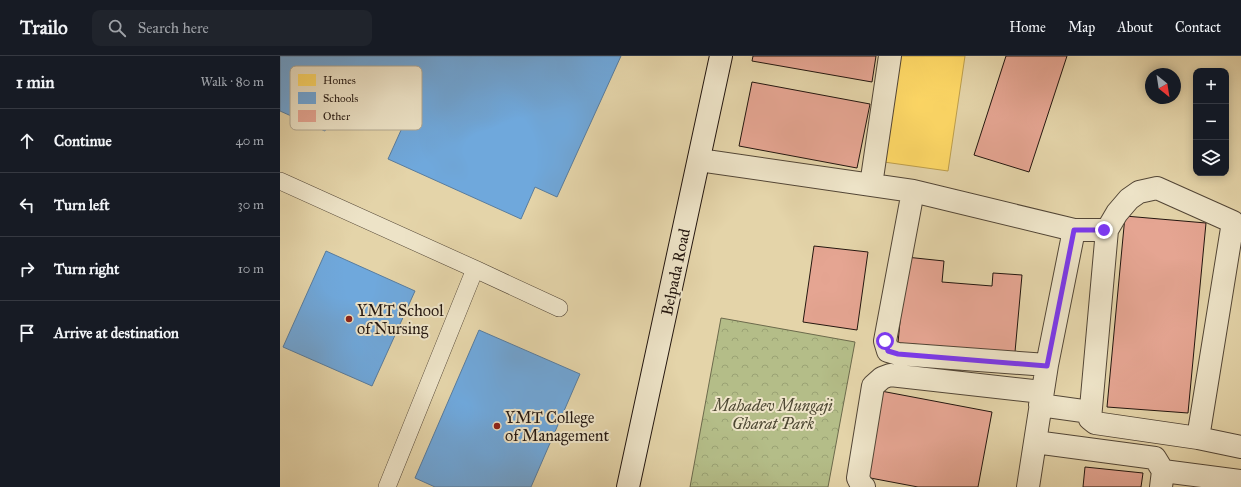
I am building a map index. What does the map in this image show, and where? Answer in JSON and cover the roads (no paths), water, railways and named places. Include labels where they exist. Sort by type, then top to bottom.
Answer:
[{"type":"street","name":"Belpada Road","points":[[628,487],[721,56]]},
{"type":"street","points":[[871,185],[890,56]]},
{"type":"street","points":[[699,160],[906,190],[1074,230],[1107,230]]},
{"type":"street","points":[[1198,438],[1237,224],[1157,188],[1139,192],[1129,199],[1117,213],[1107,230],[1090,419],[1095,423],[1198,438],[1241,447]]},
{"type":"street","points":[[892,228],[906,190]]},
{"type":"street","points":[[906,190],[885,341],[888,351],[898,354],[1047,366]]},
{"type":"street","points":[[1028,487],[1041,399],[1074,230]]},
{"type":"street","points":[[864,487],[858,478],[873,386],[882,378],[890,375],[1041,399],[1090,412]]},
{"type":"street","points":[[1035,442],[1155,458],[1162,479],[1241,481]]},
{"type":"lane","points":[[280,181],[559,308]]},
{"type":"lane","points":[[387,487],[475,269]]},
{"type":"place","name":"YMT School of Nursing","points":[[349,319]]},
{"type":"place","name":"YMT College of Management","points":[[497,426]]},
{"type":"park label","name":"Mahadev Mungaji Gharat Park","points":[[773,414]]}]
